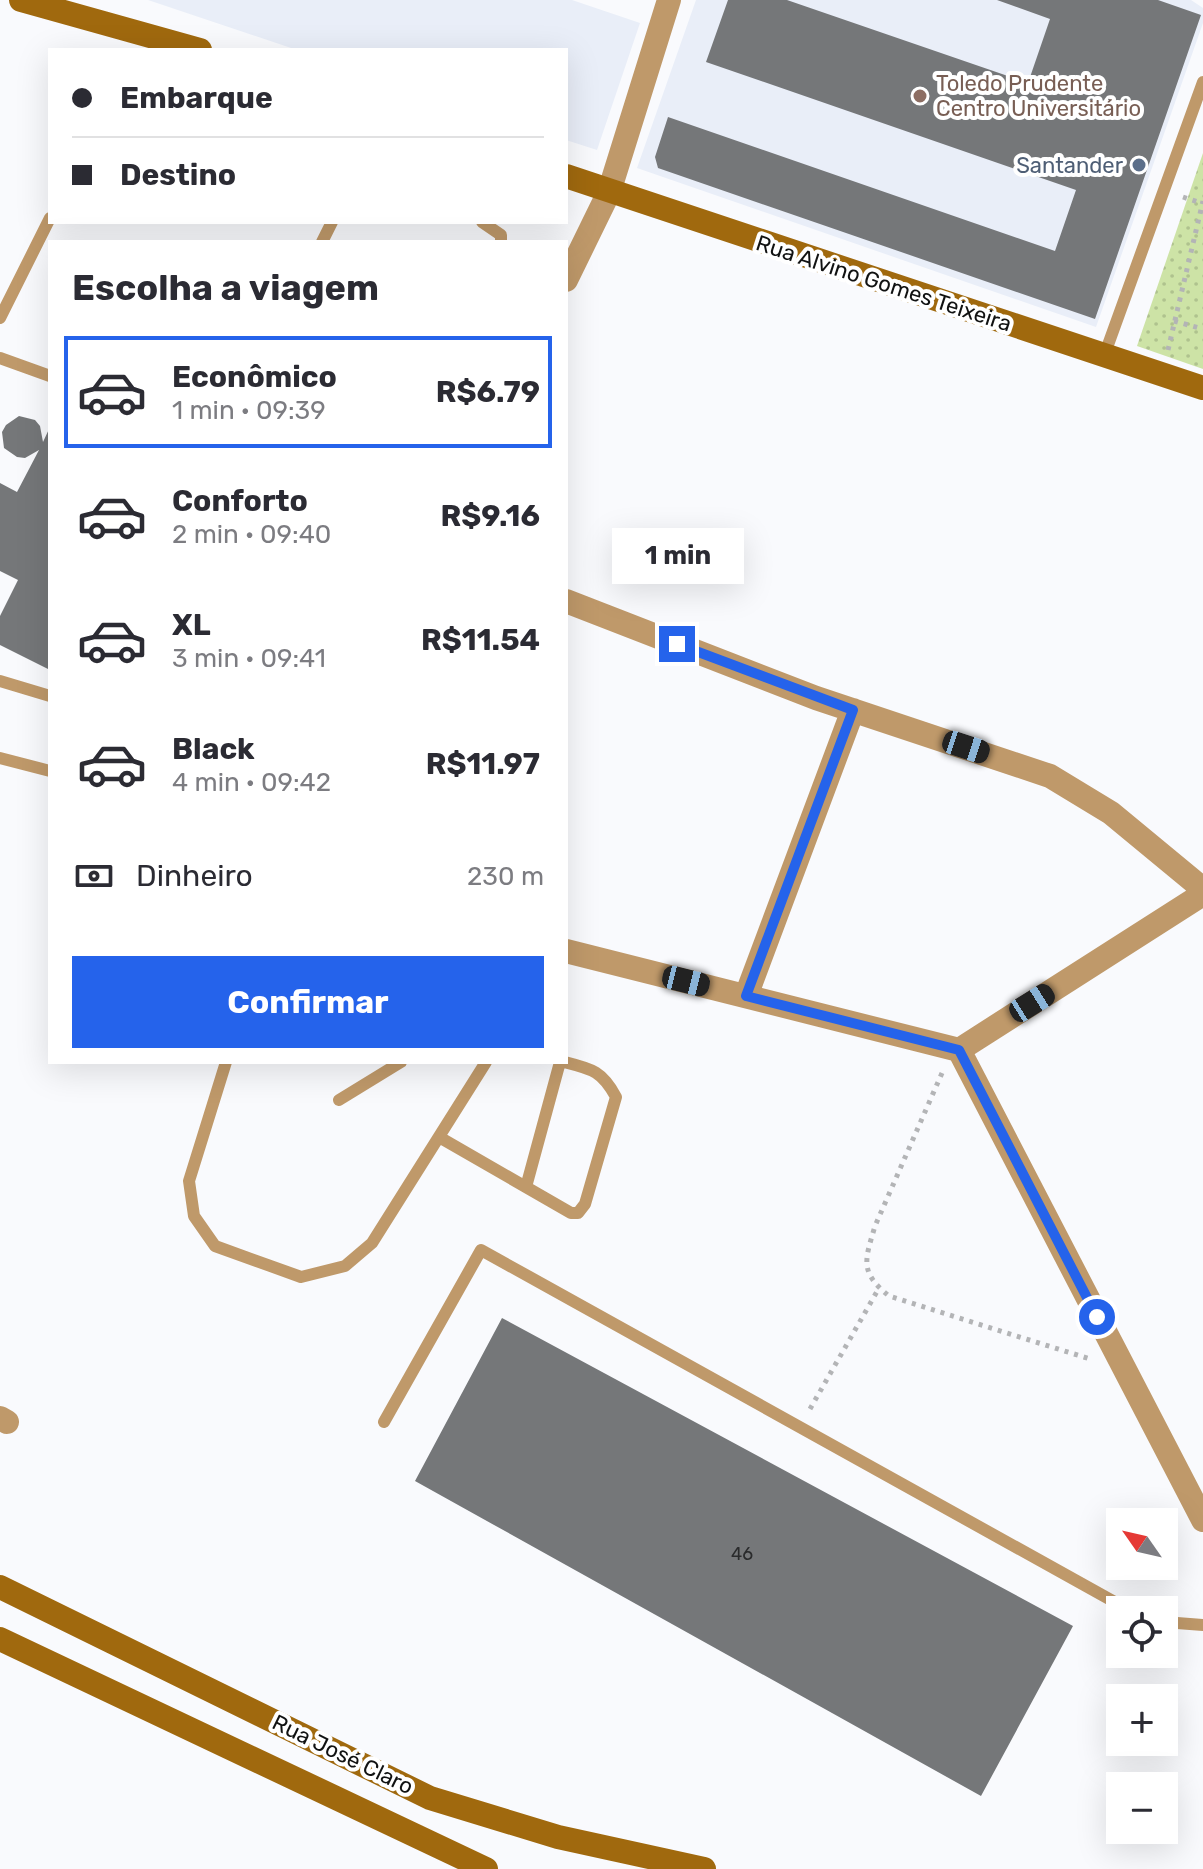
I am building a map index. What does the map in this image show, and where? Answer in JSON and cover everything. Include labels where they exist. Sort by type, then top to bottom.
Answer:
[{"type":"street","points":[[21,0],[193,48]]},
{"type":"street","points":[[568,276],[609,192],[669,0]]},
{"type":"street","name":"Rua Alvino Gomes Teixeira","points":[[568,177],[1203,388]]},
{"type":"street","points":[[568,602],[853,710],[1050,776],[1111,813],[1203,892],[956,1049],[568,952]]},
{"type":"street","points":[[746,996],[853,710]]},
{"type":"street","points":[[956,1049],[1203,1520]]},
{"type":"street","name":"Rua José Claro","points":[[0,1587],[430,1798],[558,1837],[704,1869]]},
{"type":"street","name":"Rua José Claro","points":[[0,1639],[486,1869]]},
{"type":"lane","points":[[1104,356],[1203,82]]},
{"type":"lane","points":[[0,318],[48,222]]},
{"type":"lane","points":[[485,224],[501,235],[501,240]]},
{"type":"lane","points":[[0,358],[48,375]]},
{"type":"lane","points":[[0,681],[48,695]]},
{"type":"lane","points":[[0,758],[48,770]]},
{"type":"lane","points":[[439,1137],[571,1213],[578,1213],[585,1204],[616,1097],[594,1069],[568,1063]]},
{"type":"lane","points":[[225,1064],[189,1181],[194,1216],[215,1246],[301,1277],[345,1266],[372,1243],[485,1064]]},
{"type":"lane","points":[[339,1100],[398,1064]]},
{"type":"lane","points":[[526,1187],[561,1064]]},
{"type":"lane","points":[[384,1422],[481,1250],[1106,1597]]},
{"type":"lane","points":[[1178,1623],[1203,1625]]},
{"type":"path","points":[[1162,375],[1203,201]]},
{"type":"path","points":[[1174,321],[1203,329]]},
{"type":"path","points":[[956,1049],[875,1226],[868,1249],[867,1268],[874,1284],[889,1296],[1125,1371]]},
{"type":"path","points":[[800,1427],[879,1288]]},
{"type":"shaded area","points":[[148,0],[572,0],[640,23],[597,150],[568,141],[568,48],[291,48]]},
{"type":"shaded area","name":"Toledo Prudente Centro Universitário","points":[[696,0],[1191,0],[1203,8],[1203,23],[1096,327],[637,168]]},
{"type":"green space","points":[[1203,153],[1203,369],[1137,346]]},
{"type":"building","name":"Toledo Prudente Centro Universitário","points":[[728,0],[787,0],[1028,83],[1050,19],[997,0],[1158,0],[1201,15],[1095,319],[658,168],[655,157],[668,117],[1055,251],[1076,190],[706,62]]},
{"type":"building","points":[[19,416],[35,420],[40,426],[43,442],[48,431],[48,669],[0,645],[0,616],[18,580],[0,571],[0,483],[17,492],[39,450],[25,458],[17,457],[4,448],[2,432]]},
{"type":"building","points":[[502,1318],[1073,1626],[981,1796],[415,1481]]},
{"type":"place","name":"Toledo Prudente Centro Universitário","points":[[920,96]]},
{"type":"place","name":"Santander","points":[[1139,165]]},
{"type":"route","points":[[677,644],[853,710],[746,996],[959,1050],[1097,1317]]}]
